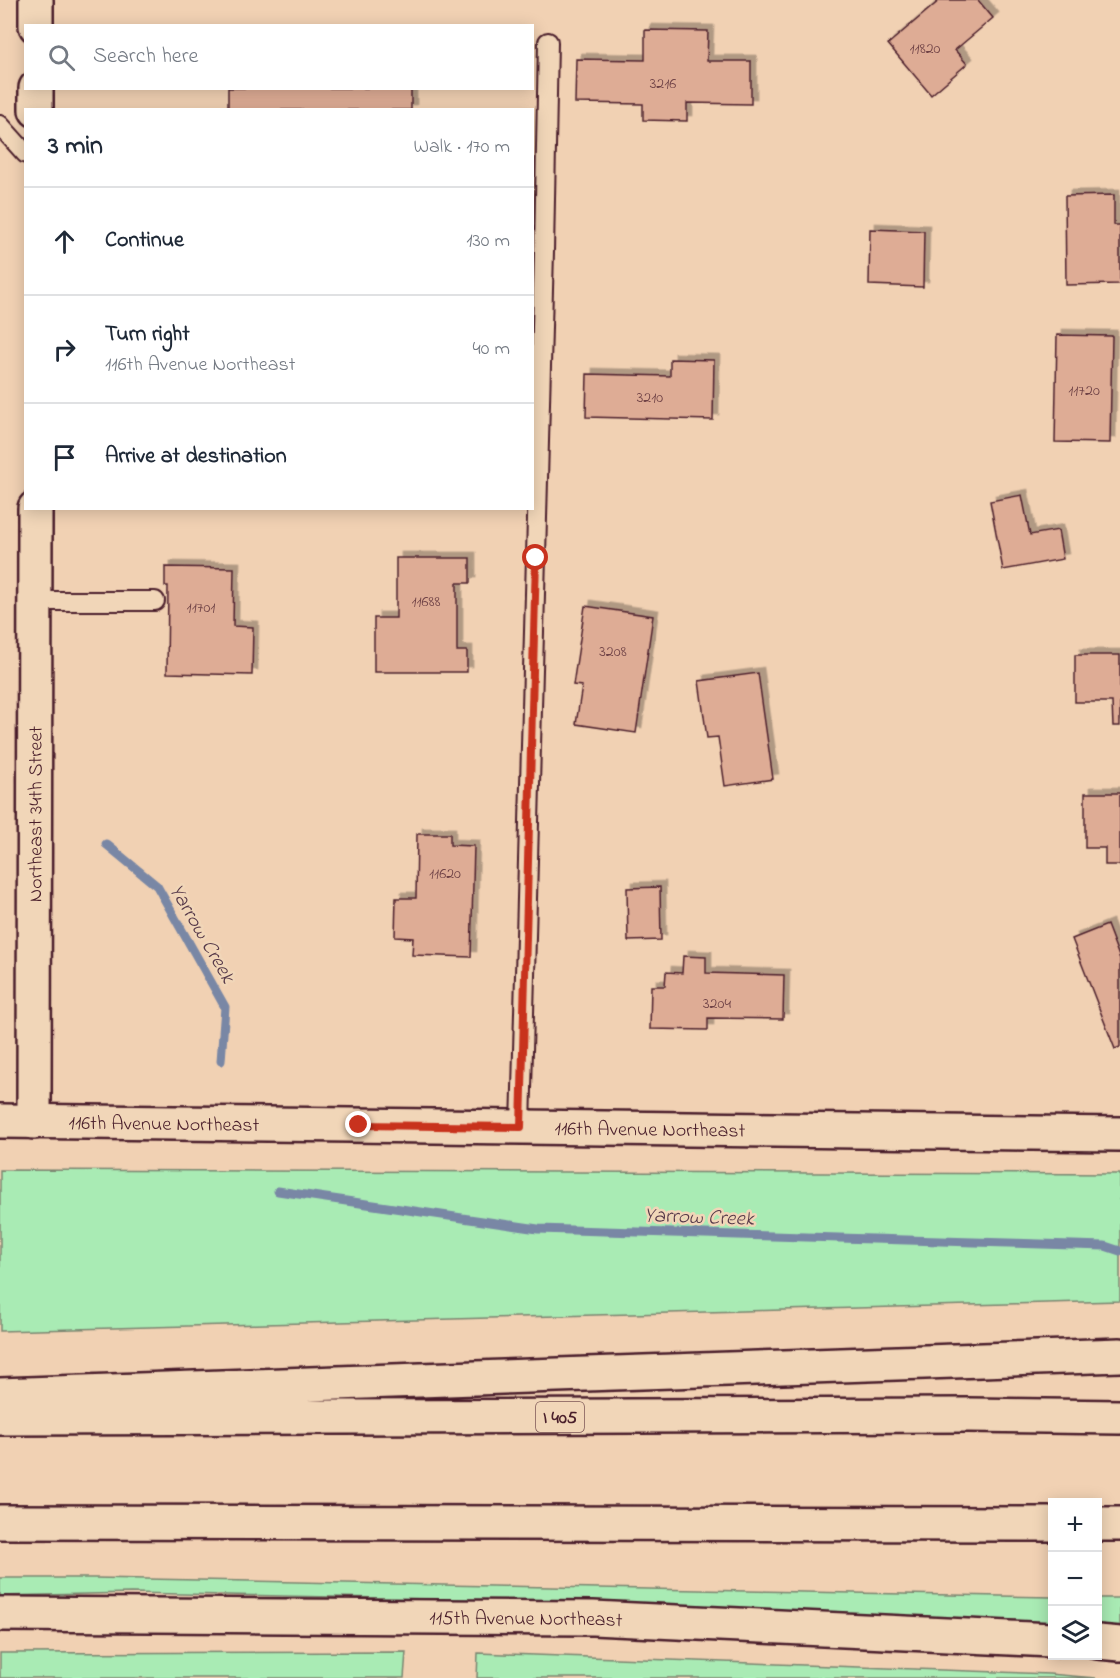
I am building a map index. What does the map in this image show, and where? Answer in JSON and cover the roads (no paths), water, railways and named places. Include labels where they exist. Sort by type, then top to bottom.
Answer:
[{"type":"main road","points":[[36,0],[36,24]]},
{"type":"main road","points":[[36,90],[36,108]]},
{"type":"main road","name":"Northeast 34th Street","points":[[34,1122],[35,510]]},
{"type":"main road","name":"116th Avenue Northeast","points":[[0,1122],[1120,1134]]},
{"type":"main road","points":[[0,1395],[1120,1355]]},
{"type":"main road","name":"I 405","points":[[0,1418],[968,1415],[1120,1417]]},
{"type":"main road","points":[[0,1522],[1048,1524]]},
{"type":"main road","points":[[1102,1524],[1120,1524]]},
{"type":"main road","name":"115th Avenue Northeast","points":[[0,1614],[593,1618],[1048,1640]]},
{"type":"main road","points":[[1102,1642],[1120,1644]]},
{"type":"lane","points":[[521,1127],[548,42]]},
{"type":"lane","points":[[0,125],[24,152]]},
{"type":"lane","points":[[35,601],[155,601]]},
{"type":"waterway","name":"Yarrow Creek","points":[[106,844],[157,886],[225,1007],[221,1061]]},
{"type":"waterway","name":"Yarrow Creek","points":[[278,1191],[538,1229],[1105,1246],[1120,1251]]}]
